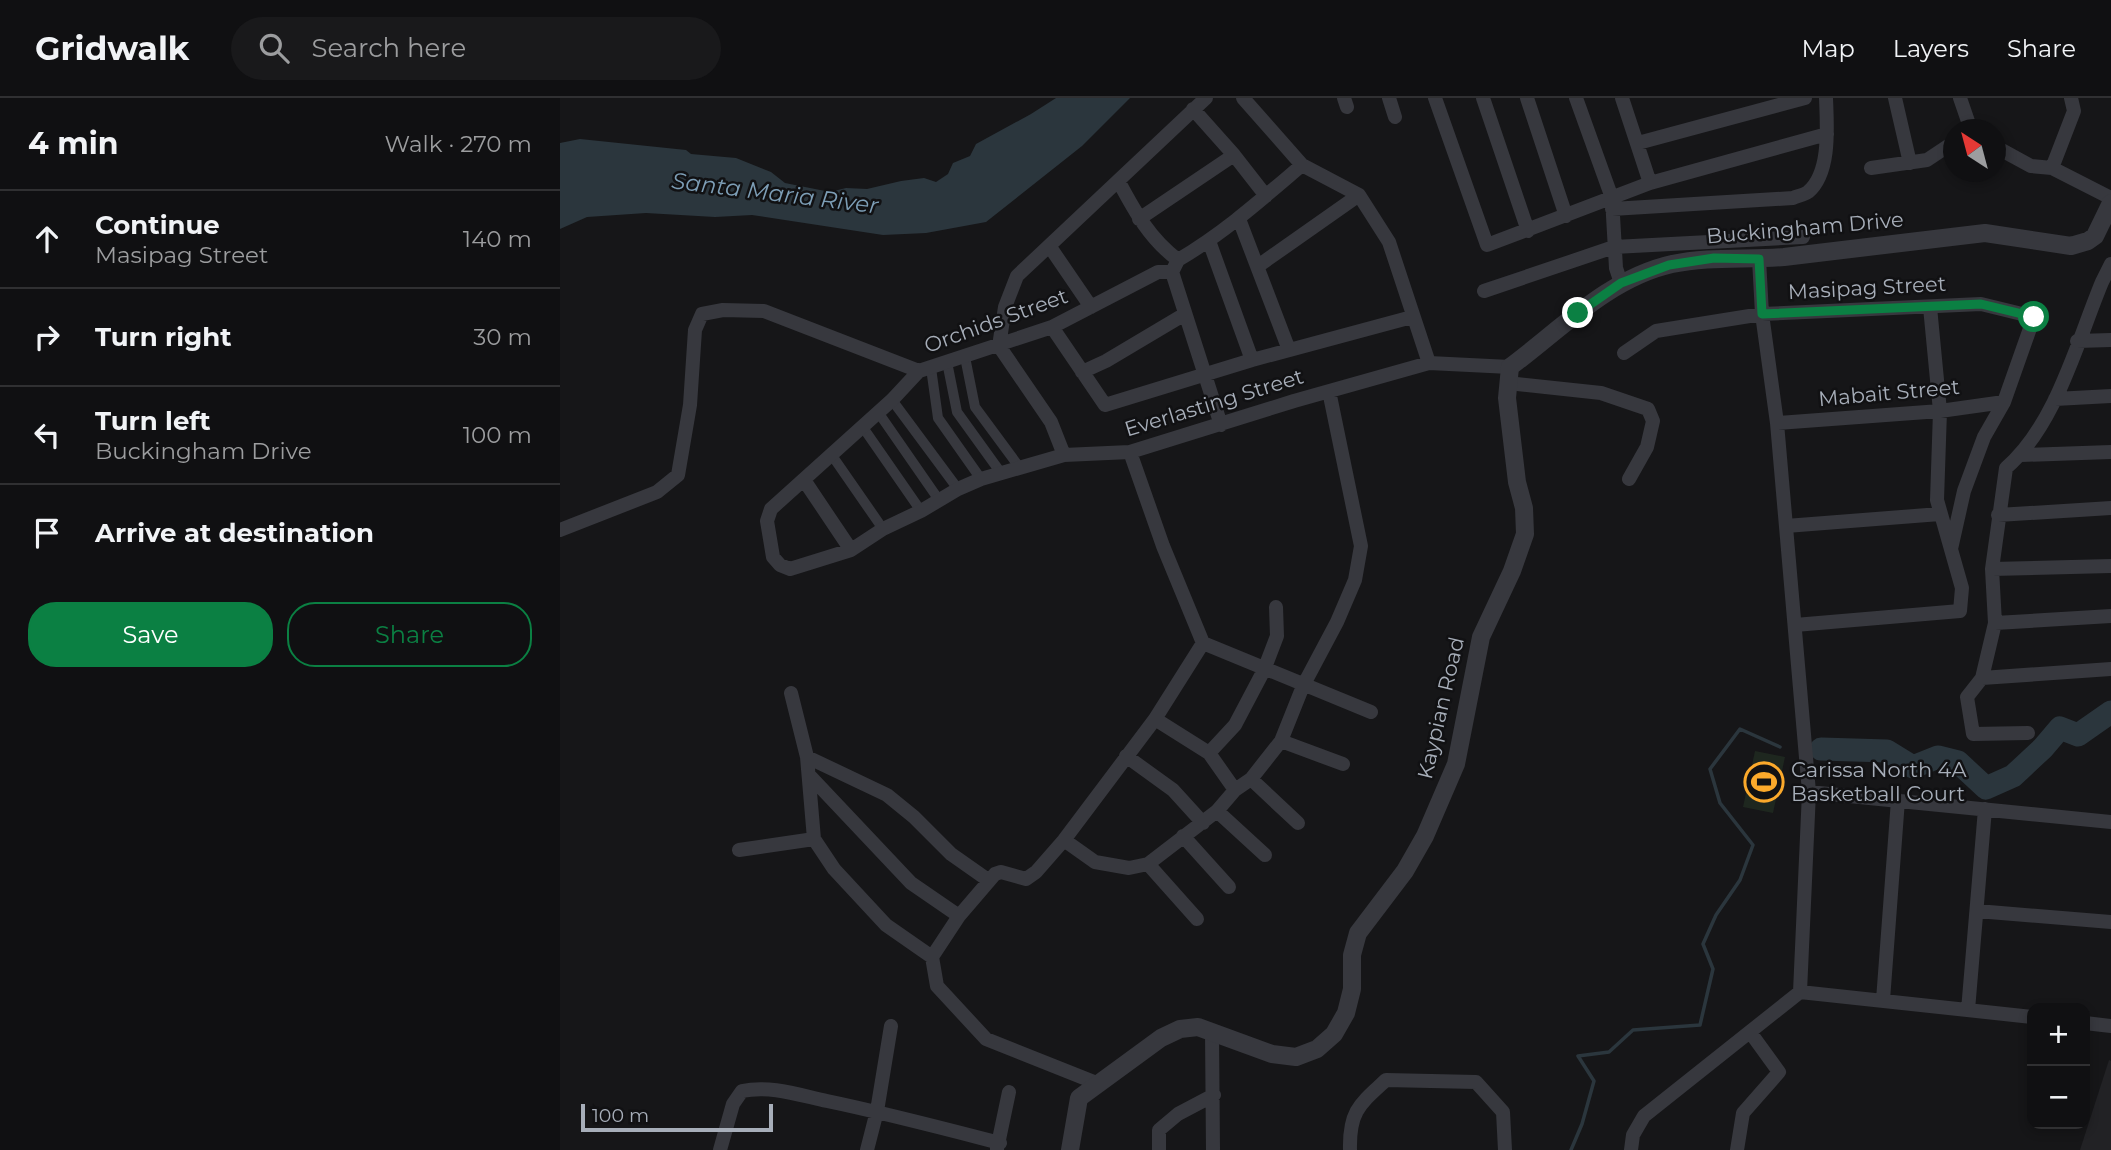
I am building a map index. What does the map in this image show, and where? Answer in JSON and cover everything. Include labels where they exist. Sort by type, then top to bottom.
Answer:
[{"type":"street","points":[[1064,455],[1051,422],[999,346],[1005,307],[1017,276],[1206,98]]},
{"type":"street","points":[[1243,98],[1302,165],[1359,195],[1388,242],[1429,363]]},
{"type":"street","points":[[1389,98],[1395,117]]},
{"type":"street","points":[[1434,98],[1487,245],[1566,216],[1612,203],[1650,183],[1827,134]]},
{"type":"street","points":[[1483,98],[1528,231]]},
{"type":"street","points":[[1527,98],[1566,216]]},
{"type":"street","points":[[1576,98],[1612,203],[1616,268],[1621,283]]},
{"type":"street","points":[[1638,143],[1805,98]]},
{"type":"street","points":[[1612,203],[1793,198],[1807,193],[1821,175],[1827,134],[1826,98]]},
{"type":"street","points":[[1895,98],[1910,163]]},
{"type":"street","points":[[1960,98],[1967,119]]},
{"type":"street","points":[[2052,168],[2074,111],[2071,98]]},
{"type":"street","points":[[1627,99],[1650,183]]},
{"type":"street","points":[[1193,109],[1266,196]]},
{"type":"street","points":[[1871,168],[1927,160],[1943,149]]},
{"type":"street","points":[[2006,152],[2031,166],[2052,168],[2111,198]]},
{"type":"street","points":[[1139,219],[1234,155]]},
{"type":"street","name":"Orchids Street","points":[[780,565],[773,557],[767,521],[771,509],[925,370],[1052,327],[1158,272],[1175,266],[1239,219],[1302,165]]},
{"type":"street","points":[[1119,182],[1139,219],[1175,266],[1185,314],[1222,425]]},
{"type":"street","points":[[1258,266],[1359,195]]},
{"type":"street","name":"Buckingham Drive","points":[[1509,375],[1621,283],[1669,265],[1714,258],[1759,259],[1985,233],[2071,246],[2095,236],[2111,203]]},
{"type":"street","points":[[1239,219],[1289,350]]},
{"type":"street","points":[[1484,291],[1615,247],[1803,237]]},
{"type":"street","points":[[1209,241],[1252,360]]},
{"type":"street","points":[[1050,247],[1091,307]]},
{"type":"street","points":[[1759,259],[1762,314],[1777,423],[1809,792],[1800,992]]},
{"type":"street","points":[[2028,733],[1973,734],[1967,698],[1982,678],[1995,623],[1992,569],[2006,468],[2021,455],[2042,426],[2111,264]]},
{"type":"street","name":"Masipag Street","points":[[1623,354],[1656,331],[1762,314],[1981,304],[2034,317],[2004,402]]},
{"type":"street","points":[[1794,625],[1960,611],[1962,588],[1937,500],[1940,411],[1930,307]]},
{"type":"street","points":[[560,530],[657,492],[678,475],[690,405],[695,330],[702,314],[723,310],[764,311],[925,370],[938,418],[981,479]]},
{"type":"street","points":[[1082,372],[1185,314]]},
{"type":"street","points":[[1052,327],[1105,405],[1252,360],[1412,317]]},
{"type":"street","points":[[2077,341],[2111,340]]},
{"type":"street","points":[[965,357],[975,407],[1020,468]]},
{"type":"street","points":[[947,362],[957,412],[1001,473]]},
{"type":"street","name":"Everlasting Street","points":[[780,565],[790,569],[851,550],[883,529],[981,479],[1064,455],[1130,453],[1429,363],[1601,393],[1648,409],[1653,421],[1647,447],[1629,479]]},
{"type":"street","name":"Kaypian Road","points":[[1070,1150],[1079,1098],[1161,1038],[1180,1029],[1198,1027],[1272,1054],[1296,1057],[1317,1049],[1334,1034],[1346,1013],[1352,989],[1352,955],[1358,933],[1405,871],[1441,802],[1456,764],[1481,637],[1512,571],[1524,534],[1524,508],[1517,482],[1507,398],[1509,375]]},
{"type":"street","points":[[1064,840],[1095,862],[1129,868],[1148,864],[1217,811],[1235,790],[1251,779],[1281,741],[1303,686],[1338,622],[1355,580],[1361,545],[1329,391]]},
{"type":"street","points":[[2055,399],[2111,396]]},
{"type":"street","points":[[892,400],[958,489]]},
{"type":"street","points":[[1951,549],[1964,491],[1984,437],[2004,402]]},
{"type":"street","name":"Mabait Street","points":[[1777,423],[1940,411],[2004,402]]},
{"type":"street","points":[[878,412],[939,500]]},
{"type":"street","points":[[862,426],[921,511]]},
{"type":"street","points":[[2021,455],[2111,452]]},
{"type":"street","points":[[1130,453],[1163,546],[1203,643],[1371,712]]},
{"type":"street","points":[[831,454],[883,529]]},
{"type":"street","points":[[804,480],[851,550]]},
{"type":"street","points":[[1998,515],[2111,508]]},
{"type":"street","points":[[1786,526],[1940,514]]},
{"type":"street","points":[[1992,569],[2111,566]]},
{"type":"street","points":[[1209,753],[1234,725],[1264,670],[1277,636],[1276,607]]},
{"type":"street","points":[[1995,623],[2111,616]]},
{"type":"street","points":[[1099,1084],[986,1039],[937,986],[932,957],[959,916],[988,880],[1001,872],[1026,878],[1032,876],[1064,840],[1155,719],[1203,643]]},
{"type":"street","points":[[1982,678],[2111,669]]},
{"type":"street","points":[[791,693],[807,757],[814,839],[834,869],[886,925],[932,957]]},
{"type":"street","points":[[1155,719],[1209,753],[1235,790]]},
{"type":"street","points":[[1281,741],[1343,764]]},
{"type":"street","points":[[1126,756],[1173,790],[1203,822]]},
{"type":"street","points":[[807,757],[887,794],[951,854],[988,880]]},
{"type":"street","points":[[809,775],[911,883],[959,916]]},
{"type":"street","points":[[1251,779],[1298,823]]},
{"type":"street","points":[[1809,792],[2111,822]]},
{"type":"street","points":[[1883,1000],[1898,800]]},
{"type":"street","points":[[1968,1010],[1985,809]]},
{"type":"street","points":[[1217,811],[1265,855]]},
{"type":"street","points":[[1184,836],[1229,887]]},
{"type":"street","points":[[738,850],[814,839]]},
{"type":"street","points":[[1148,864],[1197,919]]},
{"type":"street","points":[[1977,911],[2111,922]]},
{"type":"street","points":[[1631,1150],[1633,1135],[1644,1116],[1800,992],[2027,1016]]},
{"type":"street","points":[[2090,1024],[2111,1026]]},
{"type":"street","points":[[867,1150],[877,1111],[891,1026]]},
{"type":"street","points":[[1212,1032],[1213,1150]]},
{"type":"street","points":[[1737,1150],[1742,1113],[1779,1072],[1750,1032]]},
{"type":"street","points":[[1350,1150],[1350,1131],[1358,1105],[1386,1080],[1476,1082],[1503,1112],[1505,1150]]},
{"type":"street","points":[[720,1150],[733,1104],[742,1091],[756,1088],[785,1091],[877,1111],[998,1146],[1009,1092]]},
{"type":"street","points":[[1159,1150],[1159,1130],[1178,1114],[1213,1096]]},
{"type":"shaded area","name":"Carissa North 4A Basketball Court","points":[[1755,751],[1785,757],[1773,813],[1743,807]]},
{"type":"shaded area","points":[[2109,1060],[2111,1150],[2080,1150],[2087,1129],[2090,1129],[2090,1119]]},
{"type":"water","name":"Santa Maria River","points":[[1056,98],[1130,98],[1082,146],[986,222],[926,233],[883,235],[752,215],[715,217],[646,213],[587,217],[560,229],[560,143],[580,139],[686,150],[691,154],[736,158],[771,172],[785,183],[830,192],[846,188],[867,189],[924,178],[936,182],[948,174],[953,163],[970,156],[976,144]]},
{"type":"waterway","points":[[1821,749],[1887,751],[1913,767],[1938,757],[1958,762],[1986,788],[2013,776],[2060,728],[2078,735],[2111,712]]},
{"type":"waterway","points":[[1571,1150],[1582,1124],[1594,1081],[1578,1056],[1609,1052],[1633,1030],[1700,1025],[1713,969],[1703,944],[1716,915],[1740,880],[1753,845],[1720,803],[1710,769],[1740,729],[1780,747]]},
{"type":"place","name":"Carissa North 4A Basketball Court","points":[[1764,782]]},
{"type":"route","points":[[1578,313],[1621,283],[1669,265],[1714,258],[1759,259],[1762,314],[1981,304],[2034,317]]}]
